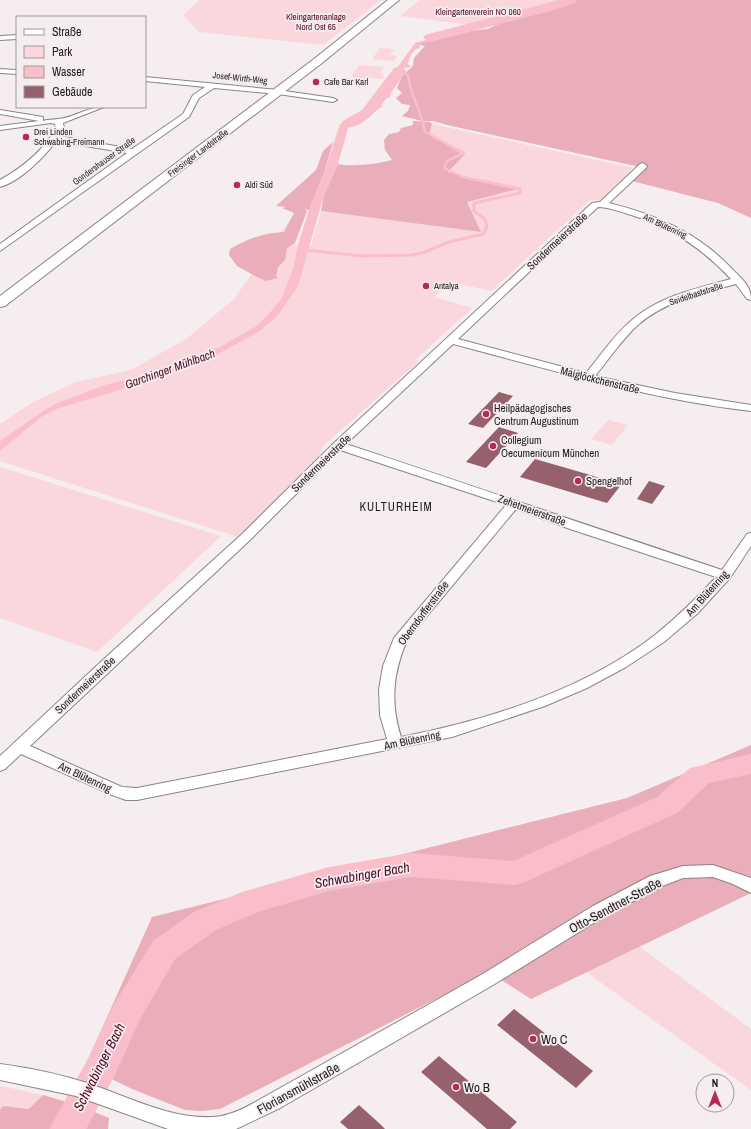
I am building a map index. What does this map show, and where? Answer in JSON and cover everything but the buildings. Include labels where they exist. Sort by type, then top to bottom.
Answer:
[{"type":"main road","name":"Freisinger Landstraße","points":[[0,303],[278,92],[394,0]]},
{"type":"street","points":[[0,38],[16,37]]},
{"type":"street","points":[[0,71],[16,72]]},
{"type":"street","name":"Josef-Wirth-Weg","points":[[147,81],[213,85],[333,100]]},
{"type":"street","name":"Gondershauser Straße","points":[[0,248],[133,152],[186,116],[196,97],[213,85]]},
{"type":"street","points":[[0,128],[55,122],[97,108]]},
{"type":"street","points":[[0,112],[55,122],[60,128],[55,138],[41,155],[0,184]]},
{"type":"street","points":[[21,125],[30,121],[30,118],[26,116]]},
{"type":"street","points":[[55,138],[133,152]]},
{"type":"street","name":"Sondermeierstraße","points":[[0,765],[245,538],[338,446],[592,207],[603,204],[643,166]]},
{"type":"street","name":"Am Blütenring","points":[[603,204],[641,215],[684,233],[708,250],[751,297]]},
{"type":"street","name":"Seidelbaststraße","points":[[588,377],[642,317],[677,298],[737,281]]},
{"type":"street","name":"Maiglöckchenstraße","points":[[450,340],[655,394],[751,408]]},
{"type":"street","name":"Zehetmeierstraße","points":[[338,446],[514,503],[574,526],[725,575]]},
{"type":"street","name":"Oberndorfferstraße","points":[[396,744],[388,722],[385,695],[388,672],[398,645],[423,610],[514,503]]},
{"type":"street","name":"Am Blütenring","points":[[19,747],[116,791],[126,794],[137,794],[452,732],[501,717],[553,698],[588,682],[635,656],[676,627],[725,575],[751,537]]},
{"type":"street","name":"Otto-Sendtner-Straße","points":[[528,954],[599,911],[648,885],[683,872],[713,871],[739,879],[751,886]]},
{"type":"street","name":"Floriansmühlstraße","points":[[0,1072],[50,1081],[76,1088],[178,1124],[201,1127],[228,1124],[243,1118],[317,1077],[487,980],[528,954]]},
{"type":"green space","name":"Kleingartenanlage Nord Ost 65","points":[[199,0],[381,0],[323,45],[199,32],[183,15]]},
{"type":"green space","name":"Kleingartenverein NO 060","points":[[420,0],[561,0],[478,26],[400,16]]},
{"type":"green space","points":[[380,48],[394,49],[390,55],[397,56],[394,61],[372,59]]},
{"type":"green space","points":[[359,65],[384,67],[380,73],[384,74],[382,76],[384,77],[383,79],[351,77]]},
{"type":"green space","points":[[432,124],[633,168],[599,201],[590,200],[491,291],[451,282],[434,297],[472,308],[415,360],[419,361],[323,446],[317,462],[238,537],[0,461],[0,424],[33,402],[76,382],[131,370],[186,339],[234,299],[295,213],[283,244],[311,246],[321,211],[481,232],[466,202],[517,189],[447,171],[429,135]]},
{"type":"green space","points":[[608,420],[628,425],[612,445],[591,439]]},
{"type":"green space","points":[[0,467],[221,536],[97,652],[0,618]]},
{"type":"green space","points":[[640,947],[751,1029],[751,1090],[735,1079],[735,1073],[727,1073],[586,972]]},
{"type":"green space","points":[[0,1086],[55,1099],[109,1118],[99,1129],[0,1129]]},
{"type":"shaded area","points":[[561,0],[751,0],[751,218],[718,203],[632,181],[640,167],[434,121],[422,121],[402,116],[408,111],[410,105],[402,104],[396,98],[402,93],[397,88],[402,76],[413,66],[414,58],[425,46],[421,45],[421,43],[454,33],[488,29],[519,14]]},
{"type":"shaded area","points":[[413,121],[430,122],[432,124],[429,135],[464,155],[448,172],[518,189],[467,202],[481,232],[321,211],[324,195],[338,164],[365,165],[392,160],[385,150],[384,140],[389,134],[399,132],[401,128],[413,125]]},
{"type":"shaded area","points":[[333,142],[324,173],[309,210],[304,209],[307,211],[295,243],[287,248],[285,260],[278,267],[276,276],[278,278],[266,281],[237,266],[229,255],[230,249],[256,237],[284,232],[294,213],[282,208],[286,207],[276,206],[316,170],[323,151]]},
{"type":"shaded area","points":[[751,745],[751,893],[531,999],[489,972],[220,1109],[202,1111],[185,1110],[132,1089],[85,1066],[152,917],[627,798]]},
{"type":"shaded area","points":[[43,1095],[77,1105],[62,1129],[0,1129],[0,1110],[3,1106],[29,1109]]},
{"type":"shaded area","points":[[87,1109],[109,1118],[108,1129],[76,1129]]},
{"type":"water","points":[[460,29],[464,32],[421,43],[419,48],[413,52],[410,57],[408,64],[411,67],[403,68],[388,89],[391,95],[389,98],[376,97],[415,43]]},
{"type":"water","points":[[372,105],[383,106],[348,128],[338,164],[324,195],[298,286],[277,316],[260,331],[216,355],[113,392],[59,408],[41,417],[0,451],[0,441],[46,409],[62,401],[108,384],[138,378],[157,370],[180,364],[220,347],[255,327],[266,317],[282,298],[294,266],[298,245],[309,210],[324,173],[340,124]]},
{"type":"water","points":[[106,1043],[117,1044],[103,1078],[76,1129],[62,1129],[82,1099]]},
{"type":"waterway","name":"Garchinger Mühlbach","points":[[430,38],[547,8],[571,0]]},
{"type":"waterway","name":"Garchinger Mühlbach","points":[[400,70],[408,75],[411,90],[425,132],[464,153],[447,161],[444,168],[462,177],[477,180]]},
{"type":"waterway","name":"Garchinger Mühlbach","points":[[348,124],[367,113],[399,71]]},
{"type":"waterway","name":"Garchinger Mühlbach","points":[[305,250],[362,256],[412,255],[425,252],[449,242],[483,234],[487,227],[485,219],[474,211],[474,203],[520,193],[520,189],[477,180]]},
{"type":"waterway","name":"Garchinger Mühlbach","points":[[477,180],[482,181]]},
{"type":"waterway","name":"Schwabinger Bach","points":[[67,1129],[102,1066],[125,1016],[164,950],[205,921],[253,901],[329,879],[411,865],[516,873],[667,805],[700,775],[751,764]]},
{"type":"place","name":"Cafe Bar Karl","points":[[316,82]]},
{"type":"place","name":"Drei Linden Schwabing-Freimann","points":[[26,137]]},
{"type":"place","name":"Aldi Süd","points":[[237,185]]},
{"type":"place","name":"Antalya","points":[[426,286]]},
{"type":"place","name":"Heilpädagogisches Centrum Augustinum","points":[[486,414]]},
{"type":"place","name":"Collegium Oecumenicum München","points":[[493,446]]},
{"type":"place","name":"Spengelhof","points":[[578,481]]},
{"type":"place","name":"Wo C","points":[[533,1039]]},
{"type":"place","name":"Wo B","points":[[456,1087]]},
{"type":"district","name":"KULTURHEIM","points":[[396,507]]}]
